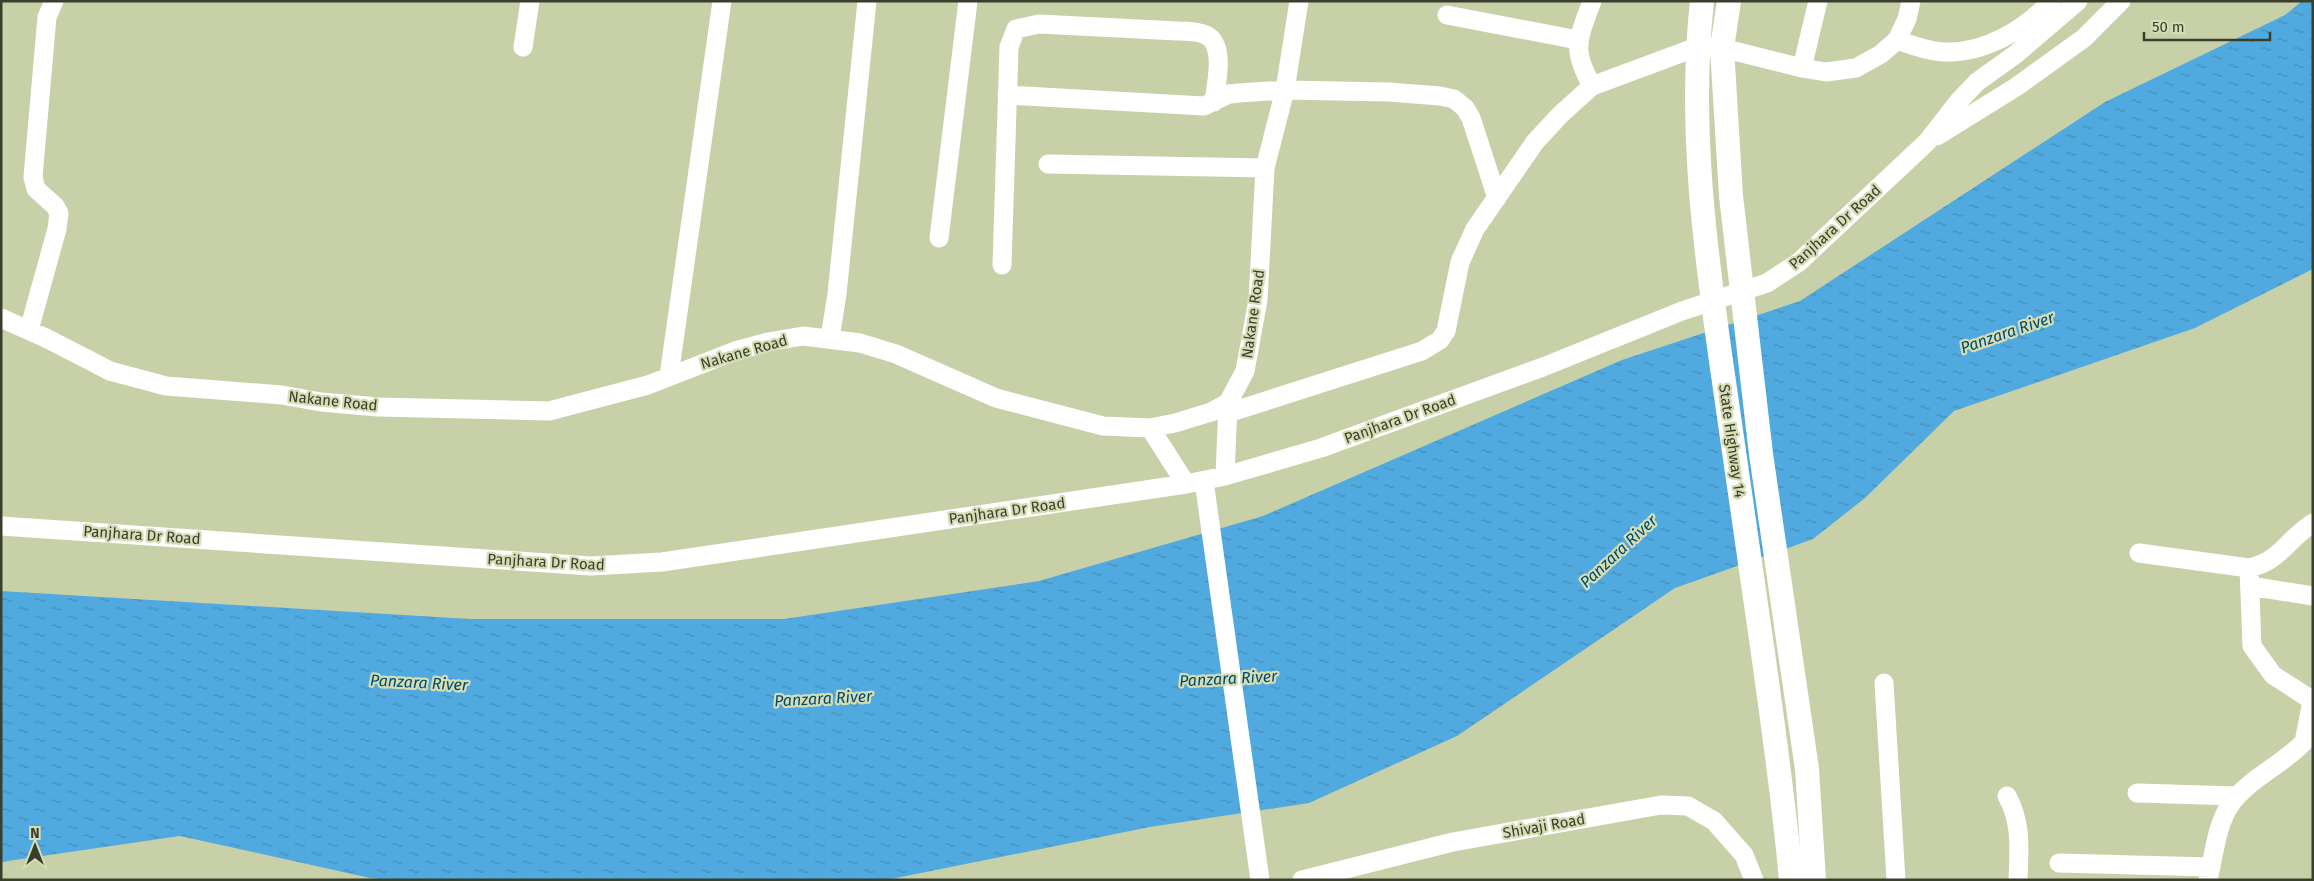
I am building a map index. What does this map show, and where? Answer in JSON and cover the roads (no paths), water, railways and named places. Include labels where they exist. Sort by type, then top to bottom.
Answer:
[{"type":"main road","name":"State Highway 14","points":[[1702,1],[1697,46],[1703,201],[1709,280],[1780,770],[1791,880]]},
{"type":"main road","name":"State Highway 14","points":[[1729,1],[1722,48],[1731,196],[1761,454],[1807,769],[1814,880]]},
{"type":"street","points":[[29,330],[59,213],[56,206],[36,190],[33,177],[46,17],[54,1]]},
{"type":"street","points":[[522,47],[530,1]]},
{"type":"street","points":[[669,376],[722,1]]},
{"type":"street","points":[[830,338],[837,294],[866,1]]},
{"type":"street","points":[[939,238],[968,1]]},
{"type":"street","name":"Nakane Road","points":[[1,318],[110,371],[166,386],[282,395],[322,402],[378,406],[548,411],[648,385],[735,351],[768,342],[803,336],[860,343],[896,354],[996,398],[1103,426],[1150,428],[1175,423],[1228,408],[1245,371],[1258,300],[1265,168],[1285,90],[1299,1]]},
{"type":"street","points":[[1592,1],[1578,40],[1578,52],[1583,70],[1592,86]]},
{"type":"street","points":[[1802,68],[1818,1]]},
{"type":"street","points":[[1225,476],[1228,408],[1422,351],[1440,340],[1446,331],[1451,314],[1460,262],[1475,229],[1535,142],[1560,115],[1592,86],[1697,46],[1722,48],[1826,72],[1856,68],[1881,54],[1897,40],[1907,18],[1911,1]]},
{"type":"street","name":"Panjhara Dr Road","points":[[1927,142],[2016,87],[2084,38],[2121,1]]},
{"type":"street","points":[[1897,40],[1944,52],[1960,51],[1982,46],[2020,28],[2039,15],[2062,4],[2084,38]]},
{"type":"street","name":"Panjhara Dr Road","points":[[1,526],[591,566],[662,562],[1225,476],[1320,448],[1543,367],[1682,311],[1767,283],[1799,262],[1927,142],[1958,102],[1977,82],[2016,54],[2062,4]]},
{"type":"street","points":[[1447,15],[1578,40]]},
{"type":"street","points":[[1002,265],[1008,47],[1016,30],[1039,24],[1198,32],[1214,41],[1216,50],[1214,102]]},
{"type":"street","points":[[1007,95],[1204,106],[1229,94],[1285,90],[1389,92],[1440,96],[1454,99],[1465,108],[1471,118],[1497,198]]},
{"type":"street","points":[[1048,164],[1265,168]]},
{"type":"street","points":[[1150,428],[1195,482],[1210,516],[1260,880]]},
{"type":"street","points":[[2249,577],[2274,558],[2313,523]]},
{"type":"street","points":[[2139,552],[2249,577],[2313,596]]},
{"type":"street","points":[[2059,863],[2210,873],[2222,824],[2229,807],[2237,796],[2304,742],[2312,701],[2273,675],[2252,646],[2249,577]]},
{"type":"street","points":[[1884,684],[1896,880]]},
{"type":"street","points":[[2137,793],[2237,796]]},
{"type":"street","points":[[2007,796],[2016,813],[2019,848],[2018,880]]},
{"type":"street","name":"Shivaji Road","points":[[1302,880],[1453,842],[1661,805],[1688,806],[1714,821],[1744,855],[1754,880]]},
{"type":"water","name":"Panzara River","points":[[2302,1],[2313,1],[2313,269],[2195,328],[1954,411],[1865,498],[1813,539],[1675,588],[1457,736],[1309,803],[1150,827],[886,880],[390,880],[370,878],[180,836],[1,862],[1,591],[470,619],[784,619],[1039,581],[1263,516],[1622,360],[1800,301],[2105,102],[2285,15]]}]
